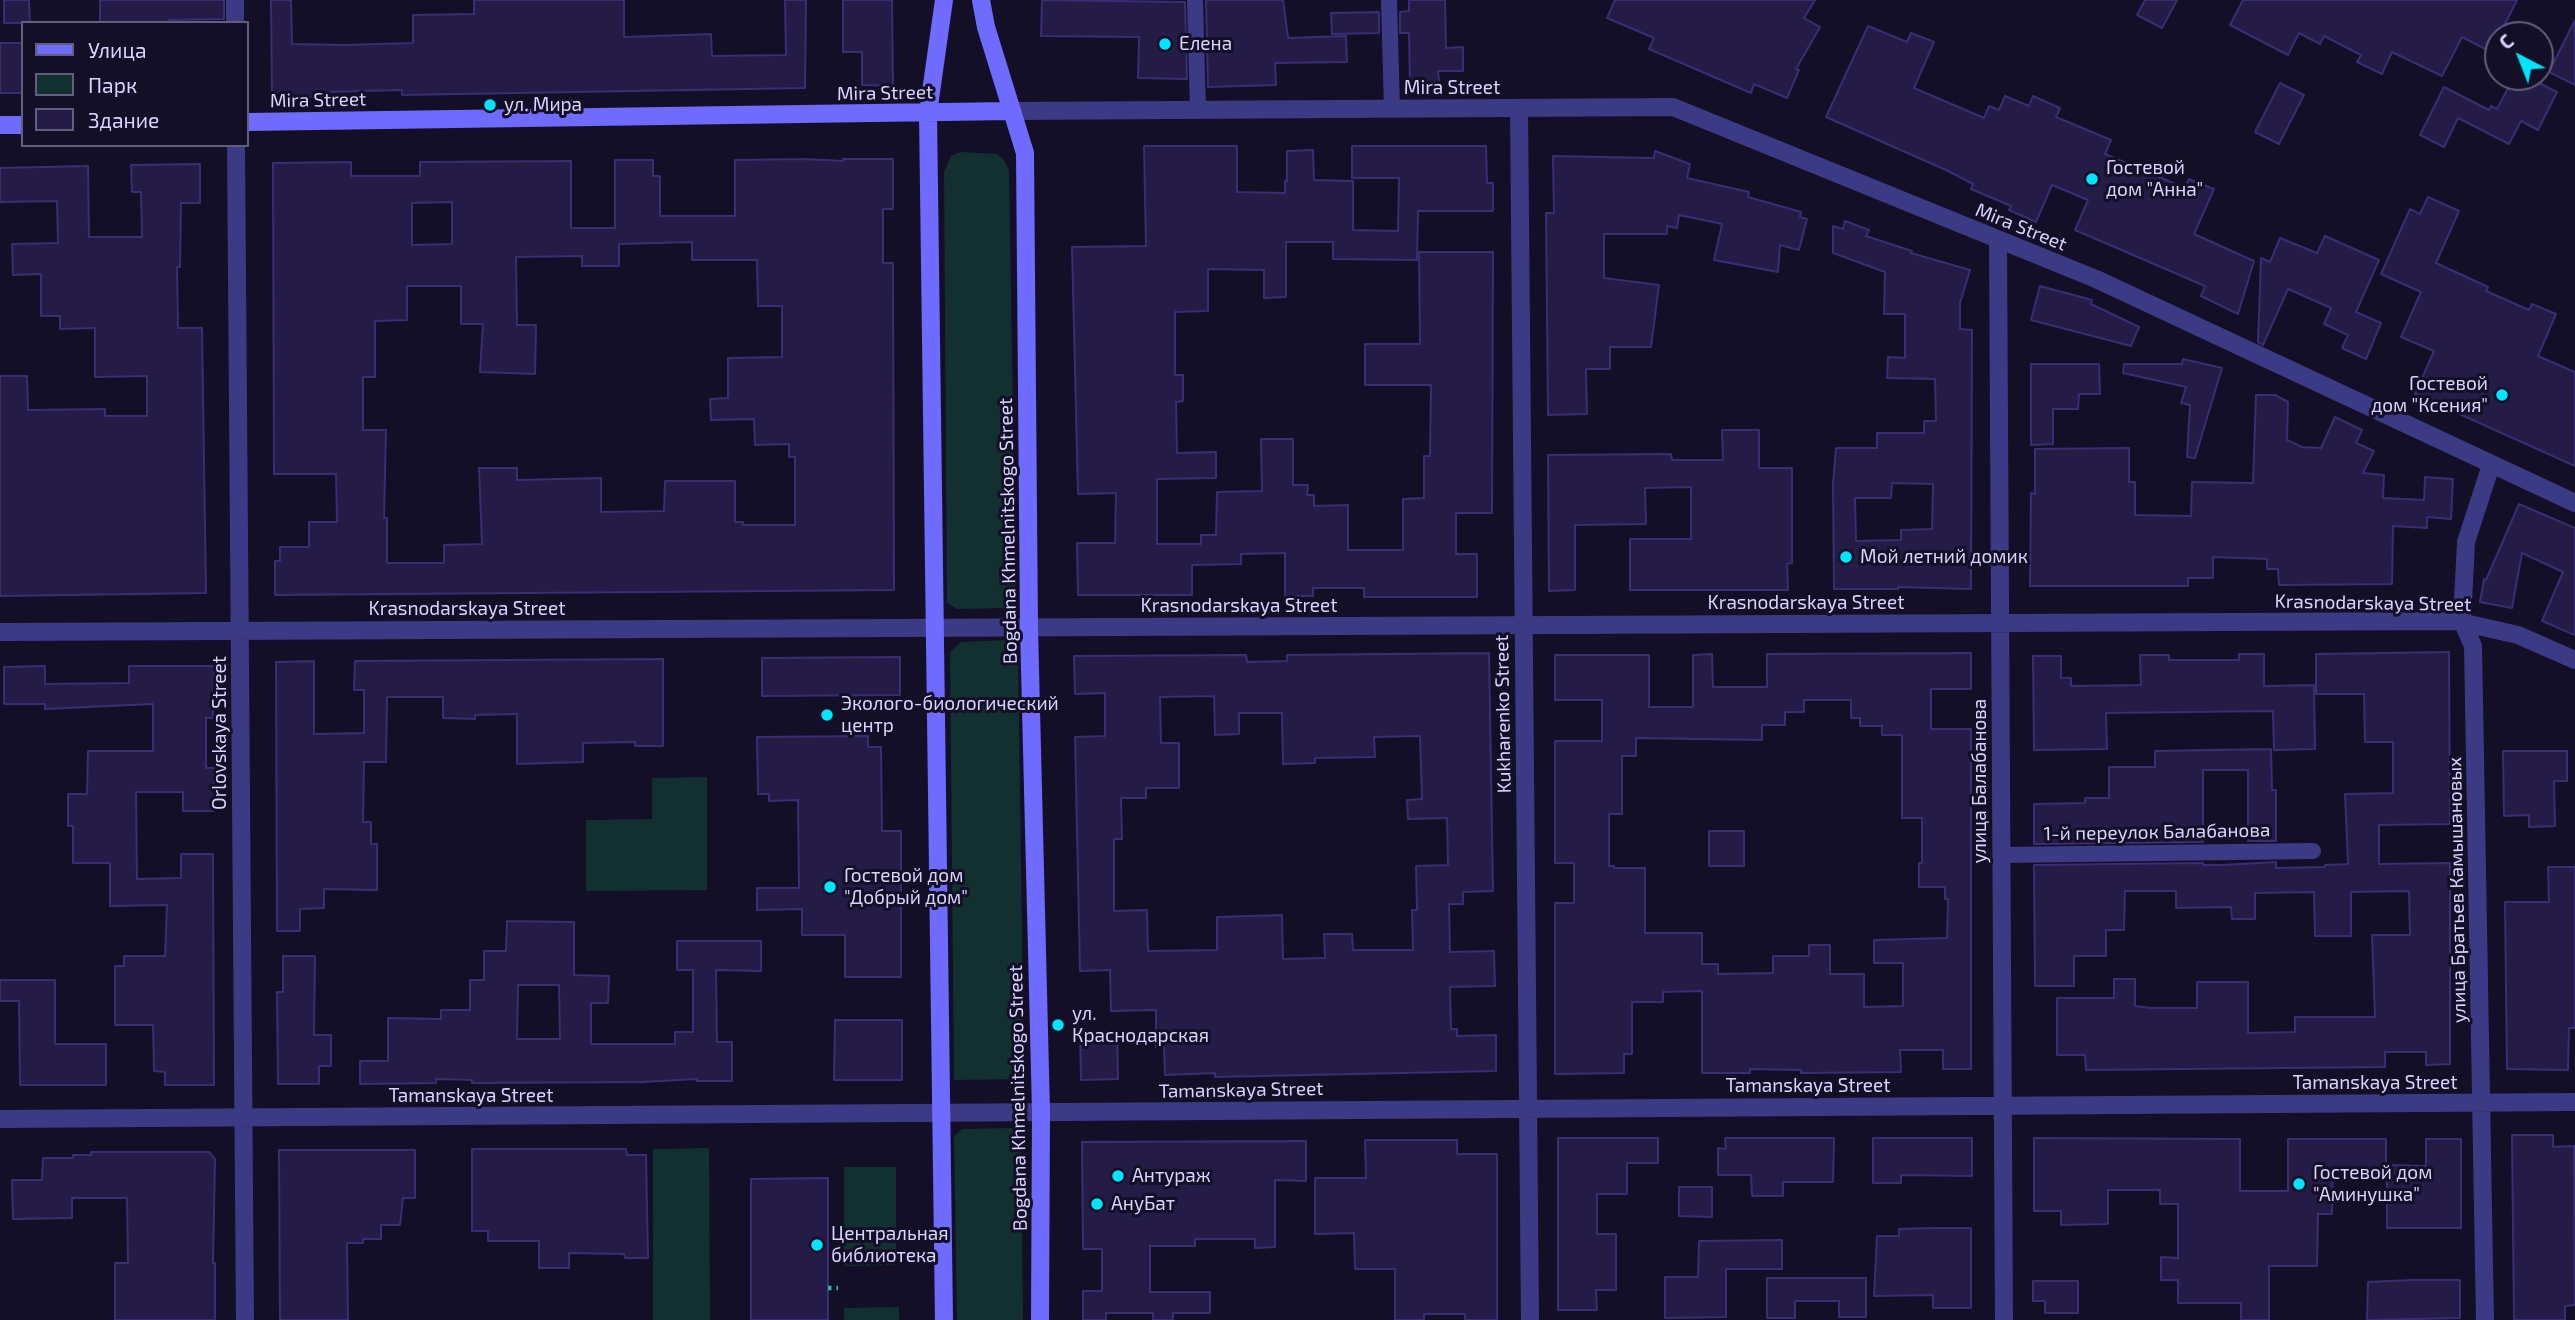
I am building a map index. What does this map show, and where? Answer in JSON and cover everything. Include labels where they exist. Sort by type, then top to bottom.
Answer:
[{"type":"main road","points":[[944,0],[928,113],[944,1320]]},
{"type":"main road","name":"Bogdana Khmelnitskogo Street","points":[[981,0],[986,27],[1025,153],[1029,628],[1041,1112],[1040,1320]]},
{"type":"main road","name":"Mira Street","points":[[248,122],[1011,111]]},
{"type":"main road","points":[[0,125],[21,125]]},
{"type":"street","points":[[235,0],[235,21]]},
{"type":"street","name":"Mira Street","points":[[1011,111],[1673,107],[1998,242],[2096,279],[2575,503]]},
{"type":"street","name":"Kukharenko Street","points":[[1519,108],[1530,1320]]},
{"type":"street","name":"Orlovskaya Street","points":[[236,147],[245,1320]]},
{"type":"street","name":"улица Балабанова","points":[[1998,242],[2004,1320]]},
{"type":"street","name":"улица Братьев Камышановых","points":[[2485,1320],[2473,646],[2462,621],[2466,542],[2491,465]]},
{"type":"street","name":"Krasnodarskaya Street","points":[[0,632],[2462,621],[2518,635],[2575,660]]},
{"type":"street","name":"Tamanskaya Street","points":[[0,1119],[2575,1102]]},
{"type":"lane","points":[[1195,0],[1198,111]]},
{"type":"lane","points":[[1389,0],[1392,109]]},
{"type":"lane","name":"1-й переулок Балабанова","points":[[2001,855],[2313,851]]},
{"type":"path","points":[[828,1288],[838,1288]]},
{"type":"green space","points":[[961,152],[997,154],[1009,170],[1016,601],[1007,608],[957,609],[947,603],[944,172],[951,156]]},
{"type":"green space","points":[[1005,640],[1018,649],[1024,1079],[954,1080],[950,652],[961,642]]},
{"type":"green space","points":[[707,777],[707,890],[586,891],[586,820],[652,819],[652,778]]},
{"type":"green space","points":[[1013,1128],[1021,1136],[1023,1320],[957,1320],[954,1137],[962,1129]]},
{"type":"green space","points":[[709,1148],[710,1320],[653,1320],[653,1149]]},
{"type":"green space","points":[[844,1167],[896,1167],[896,1265],[844,1266]]},
{"type":"green space","points":[[899,1307],[899,1320],[844,1320],[844,1308]]},
{"type":"building","points":[[4,0],[29,0],[30,21],[4,23]]},
{"type":"building","points":[[100,0],[224,0],[224,19],[100,21]]},
{"type":"building","points":[[271,0],[291,0],[292,44],[344,45],[413,43],[413,15],[474,14],[474,0],[624,0],[624,37],[711,34],[712,56],[786,55],[785,0],[806,0],[805,88],[402,95],[402,90],[327,92],[327,97],[272,97]]},
{"type":"building","points":[[843,0],[892,0],[893,86],[862,85],[862,52],[843,52]]},
{"type":"building","points":[[1042,0],[1185,2],[1187,79],[1138,78],[1139,37],[1041,36]]},
{"type":"building","points":[[1206,0],[1283,0],[1288,38],[1346,36],[1347,62],[1275,63],[1276,85],[1208,87]]},
{"type":"building","points":[[1409,0],[1445,0],[1446,48],[1463,47],[1463,71],[1438,71],[1439,82],[1410,83],[1409,33],[1400,33],[1400,12],[1409,11]]},
{"type":"building","points":[[1615,0],[1815,0],[1804,18],[1820,27],[1796,69],[1799,70],[1787,98],[1754,84],[1751,93],[1649,49],[1654,38],[1607,18]]},
{"type":"building","points":[[2145,0],[2177,0],[2162,28],[2137,15]]},
{"type":"building","points":[[2243,0],[2517,0],[2506,21],[2484,21],[2484,48],[2462,37],[2442,76],[2392,52],[2382,74],[2357,62],[2361,55],[2324,36],[2320,44],[2299,33],[2288,55],[2230,25]]},
{"type":"building","points":[[1379,12],[1379,33],[1332,34],[1331,13]]},
{"type":"building","points":[[2575,20],[2575,85],[2554,74],[2554,62]]},
{"type":"building","points":[[1868,26],[1907,42],[1911,33],[1934,42],[1914,88],[1984,118],[1989,106],[1999,110],[2005,96],[2029,106],[2033,96],[2060,108],[2056,117],[2111,140],[2105,154],[2185,188],[2189,179],[2214,189],[2194,234],[2254,261],[2238,314],[2201,296],[2205,286],[2075,230],[2088,200],[2052,185],[2036,222],[2009,210],[2011,206],[1971,189],[1973,184],[1946,170],[1826,117]]},
{"type":"building","points":[[0,43],[21,43],[21,93],[0,93]]},
{"type":"building","points":[[2280,83],[2304,95],[2279,144],[2255,132]]},
{"type":"building","points":[[2444,87],[2489,110],[2491,106],[2497,109],[2507,91],[2557,92],[2538,130],[2521,121],[2509,144],[2458,118],[2444,147],[2420,135]]},
{"type":"building","points":[[1144,146],[1237,146],[1237,192],[1285,193],[1287,151],[1313,150],[1314,180],[1353,181],[1353,230],[1398,231],[1399,178],[1352,178],[1352,146],[1486,146],[1487,183],[1493,183],[1493,211],[1418,211],[1417,260],[1333,259],[1333,242],[1286,242],[1286,297],[1264,298],[1264,270],[1208,269],[1208,311],[1175,312],[1175,375],[1183,375],[1183,401],[1176,402],[1177,453],[1216,452],[1216,478],[1157,479],[1157,544],[1201,544],[1201,535],[1216,535],[1217,492],[1262,491],[1261,439],[1293,439],[1293,485],[1308,485],[1307,495],[1314,495],[1314,506],[1348,505],[1348,550],[1403,550],[1403,499],[1424,498],[1424,456],[1430,456],[1431,385],[1365,385],[1365,344],[1420,344],[1419,252],[1493,252],[1492,513],[1456,513],[1456,554],[1477,554],[1477,597],[1364,597],[1364,588],[1313,588],[1313,596],[1285,596],[1285,553],[1241,554],[1241,564],[1192,565],[1192,595],[1078,595],[1077,543],[1115,543],[1116,493],[1078,494],[1072,247],[1146,246]]},
{"type":"building","points":[[1655,151],[1690,164],[1687,178],[1749,192],[1748,197],[1801,212],[1800,217],[1807,219],[1799,250],[1780,245],[1778,272],[1714,260],[1722,224],[1679,215],[1677,228],[1667,226],[1667,234],[1604,234],[1604,278],[1659,285],[1651,347],[1610,347],[1610,369],[1586,369],[1587,414],[1548,415],[1546,213],[1554,213],[1553,156],[1654,158]]},
{"type":"building","points":[[893,159],[893,209],[883,209],[883,263],[893,263],[894,590],[275,595],[275,561],[280,561],[280,547],[309,547],[309,522],[337,522],[336,474],[274,474],[273,163],[351,162],[351,176],[420,176],[420,162],[571,161],[571,228],[615,228],[615,160],[653,160],[653,176],[660,176],[660,216],[735,216],[735,160]],"holes":[[[452,202],[452,244],[412,245],[412,203]],[[692,242],[692,260],[757,260],[758,306],[782,306],[782,357],[728,358],[728,398],[710,399],[711,420],[754,419],[755,445],[789,444],[789,457],[795,457],[795,525],[743,525],[743,522],[735,522],[735,481],[665,481],[664,511],[601,512],[601,478],[517,480],[517,468],[479,468],[482,544],[444,545],[444,563],[387,563],[387,518],[384,518],[386,430],[363,430],[363,377],[375,377],[375,321],[407,320],[407,286],[461,286],[461,324],[483,324],[480,372],[535,374],[536,325],[517,325],[516,257],[582,256],[582,266],[619,266],[619,244]]]},
{"type":"building","points":[[200,164],[200,203],[181,203],[180,267],[177,267],[178,328],[202,328],[206,593],[0,596],[0,376],[27,376],[28,410],[105,409],[105,416],[147,416],[147,376],[95,377],[95,328],[60,329],[60,316],[41,316],[41,274],[13,275],[12,244],[58,243],[57,201],[0,202],[0,168],[88,166],[89,237],[142,237],[141,192],[132,192],[131,165]]},
{"type":"building","points":[[2428,197],[2459,211],[2436,263],[2488,287],[2486,291],[2529,310],[2532,304],[2556,314],[2538,356],[2575,372],[2575,466],[2415,394],[2434,351],[2401,337],[2421,292],[2381,274],[2410,209],[2420,214]]},
{"type":"building","points":[[1845,221],[1869,230],[1866,236],[1912,251],[1911,253],[1970,270],[1960,303],[1960,329],[1972,330],[1971,589],[1834,589],[1833,484],[1836,448],[1877,448],[1877,433],[1924,433],[1924,421],[1936,421],[1935,379],[1887,378],[1888,357],[1905,358],[1905,314],[1884,314],[1885,272],[1833,253],[1833,226],[1843,229]],"holes":[[[1892,483],[1933,484],[1932,529],[1901,530],[1901,540],[1856,541],[1855,498],[1891,498]]]},
{"type":"building","points":[[2325,236],[2379,260],[2356,312],[2381,323],[2366,359],[2342,348],[2348,335],[2324,324],[2331,308],[2288,289],[2263,345],[2258,342],[2261,258],[2270,262],[2280,238],[2317,253]]},
{"type":"building","points":[[2040,286],[2092,300],[2091,304],[2139,327],[2131,346],[2031,320]]},
{"type":"building","points":[[2183,359],[2222,368],[2195,458],[2187,457],[2190,405],[2181,403],[2186,387],[2123,373],[2124,364],[2182,364]]},
{"type":"building","points":[[2031,364],[2099,364],[2100,394],[2079,394],[2078,409],[2053,409],[2053,444],[2031,445]]},
{"type":"building","points":[[2256,395],[2275,395],[2288,402],[2287,440],[2302,447],[2321,448],[2335,417],[2362,430],[2356,443],[2374,451],[2363,473],[2384,475],[2383,498],[2424,500],[2425,477],[2453,479],[2451,519],[2427,517],[2427,528],[2393,526],[2392,584],[2279,585],[2278,569],[2267,569],[2267,559],[2213,557],[2213,578],[2188,578],[2188,586],[2030,586],[2031,493],[2035,494],[2035,449],[2129,448],[2129,482],[2135,482],[2135,515],[2191,516],[2192,482],[2253,483]]},
{"type":"building","points":[[1722,430],[1759,430],[1759,468],[1792,468],[1792,563],[1787,564],[1788,590],[1630,590],[1630,539],[1691,539],[1691,487],[1645,488],[1646,524],[1575,525],[1575,590],[1549,591],[1548,455],[1671,454],[1672,460],[1723,460]]},
{"type":"building","points":[[2519,504],[2575,528],[2575,635],[2542,621],[2563,572],[2522,553],[2512,608],[2480,602],[2484,579],[2486,580]]},
{"type":"building","points":[[2449,652],[2450,824],[2379,825],[2379,864],[2450,863],[2450,1064],[2426,1065],[2426,1052],[2385,1052],[2385,1067],[2086,1070],[2085,1055],[2057,1055],[2057,998],[2114,998],[2114,979],[2135,979],[2135,1006],[2151,1008],[2197,1008],[2197,982],[2248,982],[2248,1033],[2295,1032],[2295,1017],[2375,1017],[2372,935],[2410,935],[2409,891],[2351,892],[2351,936],[2315,936],[2314,892],[2255,893],[2255,919],[2232,919],[2231,907],[2176,908],[2176,891],[2125,891],[2124,930],[2106,930],[2106,956],[2074,956],[2074,986],[2035,986],[2034,865],[2223,865],[2276,862],[2276,868],[2348,864],[2345,794],[2393,793],[2393,742],[2365,742],[2364,694],[2316,694],[2316,654]]},
{"type":"building","points":[[1489,653],[1493,891],[1463,892],[1463,904],[1449,904],[1450,952],[1494,951],[1495,986],[1450,987],[1451,1029],[1457,1029],[1457,1036],[1496,1035],[1496,1071],[1215,1077],[1215,1073],[1165,1075],[1164,1047],[1156,1047],[1156,1010],[1111,1011],[1110,970],[1080,971],[1075,737],[1105,736],[1105,693],[1075,694],[1074,656],[1246,655],[1247,662],[1287,661],[1287,655]],"holes":[[[1214,696],[1215,735],[1239,734],[1239,713],[1282,713],[1283,764],[1315,763],[1315,758],[1375,757],[1374,737],[1420,736],[1422,799],[1407,800],[1408,819],[1447,818],[1448,865],[1416,866],[1417,910],[1412,910],[1413,950],[1353,950],[1352,934],[1324,934],[1325,958],[1283,959],[1282,915],[1217,917],[1217,950],[1148,951],[1147,910],[1114,911],[1114,839],[1122,839],[1121,798],[1146,798],[1146,788],[1179,788],[1179,743],[1161,743],[1160,697]]]},
{"type":"building","points":[[1971,653],[1971,689],[1931,689],[1931,729],[1971,729],[1971,1069],[1943,1069],[1943,1050],[1900,1050],[1901,1072],[1801,1073],[1801,1070],[1750,1069],[1750,1073],[1702,1073],[1702,991],[1663,992],[1663,1002],[1632,1002],[1632,1054],[1624,1054],[1624,1073],[1555,1074],[1555,903],[1574,903],[1574,863],[1555,863],[1555,741],[1602,741],[1602,700],[1555,700],[1555,655],[1649,655],[1649,707],[1693,707],[1693,655],[1712,654],[1713,687],[1767,687],[1767,654]],"holes":[[[1804,700],[1851,700],[1851,718],[1860,718],[1860,726],[1882,726],[1882,735],[1902,735],[1902,818],[1922,818],[1919,887],[1945,887],[1945,899],[1948,899],[1947,938],[1874,940],[1874,963],[1903,963],[1903,1006],[1864,1007],[1864,974],[1830,974],[1830,945],[1809,945],[1809,956],[1773,956],[1773,973],[1718,974],[1718,964],[1702,964],[1702,933],[1645,933],[1645,868],[1609,866],[1609,814],[1622,814],[1622,756],[1636,756],[1636,738],[1762,740],[1762,725],[1785,725],[1785,712],[1804,712]]]},
{"type":"building","points":[[2239,654],[2264,654],[2264,686],[2314,685],[2315,749],[2274,750],[2273,711],[2106,713],[2107,749],[2034,750],[2033,656],[2061,656],[2061,678],[2071,678],[2071,686],[2141,685],[2140,655],[2169,655],[2169,660],[2239,660]]},
{"type":"building","points":[[900,657],[900,695],[762,696],[762,658]]},
{"type":"building","points":[[663,659],[663,746],[635,746],[635,742],[583,743],[583,762],[517,764],[517,714],[475,715],[475,719],[443,718],[443,697],[387,697],[386,762],[364,762],[363,822],[371,822],[371,844],[377,844],[377,890],[324,889],[324,908],[300,909],[300,931],[277,931],[276,662],[314,661],[314,734],[364,733],[364,690],[354,690],[355,661]]},
{"type":"building","points":[[45,666],[45,684],[129,683],[129,666],[214,666],[213,718],[206,718],[206,768],[214,768],[214,811],[183,811],[183,792],[136,792],[137,879],[181,878],[181,854],[213,854],[214,1085],[165,1085],[165,1072],[154,1071],[153,1025],[115,1025],[115,966],[124,966],[124,956],[165,956],[167,905],[110,906],[110,863],[73,863],[73,826],[68,826],[68,794],[87,794],[88,751],[153,751],[153,704],[45,709],[45,704],[4,704],[4,667]]},
{"type":"building","points":[[868,736],[868,747],[881,747],[882,831],[901,831],[901,977],[845,977],[845,935],[802,935],[802,909],[757,910],[757,888],[799,888],[798,800],[769,801],[769,794],[758,794],[757,737]]},
{"type":"building","points":[[2271,749],[2272,790],[2276,790],[2276,841],[2248,841],[2248,770],[2203,770],[2203,842],[2034,844],[2034,804],[2085,803],[2085,798],[2109,798],[2109,767],[2155,767],[2155,751]]},
{"type":"building","points":[[2503,751],[2567,751],[2567,781],[2554,781],[2555,826],[2529,827],[2529,815],[2504,816]]},
{"type":"building","points":[[1709,831],[1744,831],[1744,866],[1709,866]]},
{"type":"building","points":[[2548,867],[2575,867],[2575,1028],[2569,1028],[2568,1070],[2507,1069],[2505,902],[2549,902]]},
{"type":"building","points":[[507,921],[574,922],[574,975],[609,976],[608,1003],[591,1003],[591,1044],[675,1044],[675,1032],[693,1032],[693,970],[677,970],[677,941],[761,941],[761,971],[716,970],[717,1042],[732,1042],[732,1081],[697,1079],[472,1083],[472,1080],[436,1079],[436,1083],[360,1084],[360,1061],[388,1061],[388,1018],[441,1019],[441,1010],[470,1010],[470,980],[484,980],[484,951],[506,951]],"holes":[[[518,985],[559,985],[560,1039],[517,1039]]]},
{"type":"building","points":[[283,956],[315,956],[314,1035],[331,1035],[331,1066],[319,1066],[319,1084],[278,1084],[277,992],[283,992]]},
{"type":"building","points":[[0,980],[55,980],[55,1044],[106,1044],[106,1085],[20,1085],[19,1001],[0,1001]]},
{"type":"building","points":[[835,1020],[902,1020],[902,1080],[834,1080]]},
{"type":"building","points":[[1080,1031],[1117,1031],[1118,1079],[1081,1080]]},
{"type":"building","points":[[2512,1135],[2553,1135],[2553,1147],[2574,1146],[2575,1305],[2565,1306],[2565,1320],[2514,1320]]},
{"type":"building","points":[[1558,1138],[1658,1138],[1658,1163],[1627,1163],[1627,1194],[1597,1194],[1597,1234],[1616,1234],[1616,1290],[1596,1290],[1597,1310],[1558,1310]]},
{"type":"building","points":[[1725,1138],[1834,1138],[1833,1182],[1783,1182],[1783,1196],[1752,1196],[1751,1175],[1718,1175],[1718,1148],[1726,1149]]},
{"type":"building","points":[[1873,1138],[1972,1138],[1972,1176],[1901,1175],[1901,1183],[1873,1183]]},
{"type":"building","points":[[2034,1138],[2240,1139],[2240,1191],[2288,1191],[2288,1139],[2386,1139],[2386,1168],[2333,1168],[2332,1214],[2318,1214],[2317,1266],[2269,1266],[2269,1320],[2241,1320],[2241,1303],[2178,1303],[2178,1280],[2161,1280],[2161,1257],[2178,1258],[2178,1204],[2160,1204],[2160,1190],[2108,1190],[2108,1224],[2061,1225],[2061,1211],[2034,1211]]},
{"type":"building","points":[[2426,1139],[2461,1139],[2461,1228],[2387,1228],[2387,1165],[2426,1166]]},
{"type":"building","points":[[1365,1140],[1457,1140],[1457,1154],[1497,1154],[1497,1320],[1465,1320],[1465,1314],[1424,1314],[1424,1320],[1395,1320],[1395,1269],[1355,1269],[1354,1233],[1315,1234],[1315,1178],[1366,1178]]},
{"type":"building","points":[[1306,1141],[1306,1181],[1275,1180],[1275,1247],[1255,1248],[1255,1239],[1195,1239],[1195,1246],[1150,1246],[1150,1292],[1210,1292],[1210,1313],[1173,1313],[1173,1320],[1153,1320],[1153,1313],[1106,1313],[1106,1320],[1083,1320],[1083,1291],[1102,1291],[1102,1249],[1083,1249],[1082,1142]]},
{"type":"building","points":[[472,1149],[626,1149],[627,1155],[646,1155],[648,1258],[625,1258],[624,1254],[569,1253],[569,1268],[539,1268],[539,1241],[488,1241],[488,1231],[472,1231]]},
{"type":"building","points":[[279,1150],[415,1150],[415,1198],[403,1198],[400,1225],[381,1225],[381,1239],[363,1239],[363,1243],[347,1243],[348,1320],[280,1320]]},
{"type":"building","points":[[91,1152],[209,1152],[215,1159],[215,1320],[115,1320],[115,1263],[128,1263],[127,1198],[72,1198],[72,1218],[13,1219],[12,1180],[42,1180],[43,1158],[73,1158],[73,1155],[91,1155]]},
{"type":"building","points":[[828,1178],[828,1320],[751,1320],[751,1179]]},
{"type":"building","points":[[1679,1187],[1712,1187],[1712,1217],[1679,1216]]},
{"type":"building","points":[[1971,1228],[1971,1308],[1933,1308],[1933,1295],[1874,1296],[1877,1236],[1899,1236],[1899,1229]]},
{"type":"building","points":[[1782,1240],[1782,1269],[1726,1269],[1726,1317],[1665,1318],[1665,1277],[1698,1277],[1699,1241]]},
{"type":"building","points":[[1767,1278],[1866,1278],[1866,1317],[1839,1317],[1839,1301],[1795,1301],[1795,1318],[1767,1318]]},
{"type":"building","points":[[2460,1280],[2460,1318],[2367,1320],[2368,1282]]},
{"type":"building","points":[[2033,1281],[2078,1281],[2078,1313],[2045,1313],[2045,1301],[2033,1301]]},
{"type":"place","name":"Елена","points":[[1165,44]]},
{"type":"place","name":"ул. Мира","points":[[490,105]]},
{"type":"place","name":"Гостевой дом \"Анна\"","points":[[2092,179]]},
{"type":"place","name":"Гостевой дом \"Ксения\"","points":[[2502,395]]},
{"type":"place","name":"Мой летний домик","points":[[1846,557]]},
{"type":"place","name":"Эколого-биологический центр","points":[[827,715]]},
{"type":"place","name":"Гостевой дом \"Добрый дом\"","points":[[830,887]]},
{"type":"place","name":"ул. Краснодарская","points":[[1058,1025]]},
{"type":"place","name":"Антураж","points":[[1118,1176]]},
{"type":"place","name":"Гостевой дом \"Аминушка\"","points":[[2299,1184]]},
{"type":"place","name":"АнуБат","points":[[1097,1204]]},
{"type":"place","name":"Центральная библиотека","points":[[817,1245]]}]
